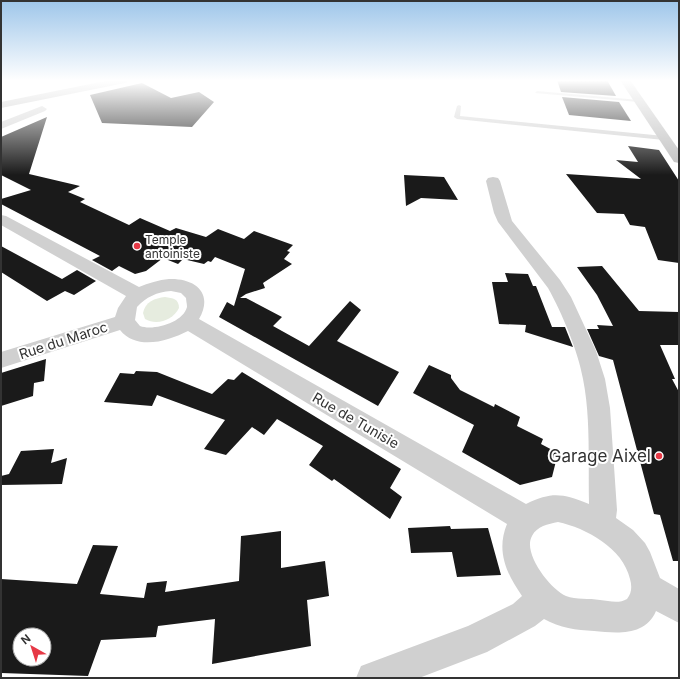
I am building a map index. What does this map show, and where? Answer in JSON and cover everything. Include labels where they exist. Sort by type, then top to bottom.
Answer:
[{"type":"main road","points":[[646,112],[679,159]]},
{"type":"main road","points":[[656,112],[679,144]]},
{"type":"street","points":[[1,126],[36,112]]},
{"type":"street","points":[[493,181],[500,213],[504,222],[554,284],[580,334],[586,351],[595,384],[598,408],[603,510],[601,525]]},
{"type":"street","points":[[1,220],[139,295]]},
{"type":"street","points":[[167,285],[179,286],[189,289],[195,295],[197,306],[192,316],[187,321],[171,331],[151,335],[139,334],[127,326],[125,320],[128,306],[139,295],[154,288],[167,285]]},
{"type":"street","name":"Rue du Maroc","points":[[1,360],[125,320]]},
{"type":"street","name":"Rue de Tunisie","points":[[187,321],[506,507],[525,520]]},
{"type":"street","points":[[558,508],[566,509],[601,525],[615,533],[630,547],[643,568],[647,588],[642,607],[635,613],[620,617],[569,613],[561,610],[544,598],[529,581],[519,563],[515,545],[516,535],[525,520],[545,510],[558,508]]},
{"type":"street","points":[[647,588],[679,607]]},
{"type":"street","points":[[372,678],[475,640],[524,614],[544,598]]},
{"type":"lane","points":[[458,112],[457,117],[664,138]]},
{"type":"shaded area","points":[[165,297],[177,301],[179,305],[179,308],[173,316],[159,322],[145,319],[143,313],[148,303],[158,298]]},
{"type":"building","points":[[97,112],[205,112],[192,127],[102,123]]},
{"type":"building","points":[[568,112],[625,112],[631,121],[569,115]]},
{"type":"building","points":[[47,117],[29,174],[80,186],[68,192],[85,199],[80,202],[129,225],[140,218],[170,231],[176,228],[206,237],[218,229],[244,239],[254,231],[293,245],[287,251],[290,252],[284,259],[292,264],[263,283],[265,288],[246,294],[240,298],[246,298],[282,317],[273,326],[309,346],[350,301],[361,310],[337,341],[399,372],[378,406],[219,317],[227,302],[234,306],[245,269],[215,257],[211,262],[208,261],[204,264],[183,259],[178,264],[163,258],[146,271],[135,274],[119,266],[112,271],[92,260],[100,256],[1,204],[1,199],[31,190],[1,175],[1,137]]},
{"type":"building","points":[[628,146],[659,150],[679,181],[679,263],[658,260],[645,227],[630,225],[624,214],[597,213],[566,174],[641,179],[616,160],[638,162]]},
{"type":"building","points":[[404,175],[444,177],[458,200],[421,198],[406,206]]},
{"type":"building","points":[[1,246],[62,279],[77,270],[96,281],[74,295],[65,291],[47,301],[1,272]]},
{"type":"building","points":[[602,266],[639,311],[679,312],[679,345],[660,345],[675,379],[672,379],[679,392],[679,561],[673,561],[660,515],[654,514],[613,360],[599,356],[587,329],[599,329],[597,325],[613,326],[597,295],[577,267]]},
{"type":"building","points":[[505,273],[528,274],[533,286],[536,286],[552,327],[565,327],[573,347],[525,332],[526,325],[499,324],[492,282],[508,282]]},
{"type":"building","points":[[46,359],[44,381],[34,383],[33,396],[1,406],[1,373]]},
{"type":"building","points":[[429,365],[451,375],[451,378],[460,390],[494,407],[495,404],[520,417],[517,426],[543,439],[541,444],[558,453],[552,477],[520,485],[462,452],[474,425],[413,393]]},
{"type":"building","points":[[136,371],[157,372],[212,394],[228,379],[234,380],[242,372],[401,469],[390,488],[402,497],[390,519],[334,479],[332,481],[309,465],[323,446],[277,419],[264,435],[252,427],[226,455],[204,449],[225,420],[157,395],[152,406],[104,402],[120,373],[134,374]]},
{"type":"building","points":[[54,449],[51,463],[67,458],[62,484],[1,485],[1,476],[9,474],[21,451]]},
{"type":"building","points":[[450,526],[451,529],[488,528],[501,575],[457,577],[452,552],[411,553],[408,528]]},
{"type":"building","points":[[281,531],[281,568],[325,561],[329,596],[307,600],[311,646],[212,664],[215,619],[158,626],[156,637],[101,640],[88,676],[1,673],[1,579],[77,584],[93,545],[118,546],[100,594],[144,598],[147,583],[167,581],[165,592],[239,581],[241,536]]},
{"type":"place","name":"Temple antoiniste","points":[[137,246]]},
{"type":"place","name":"Garage Aixel","points":[[659,456]]}]
